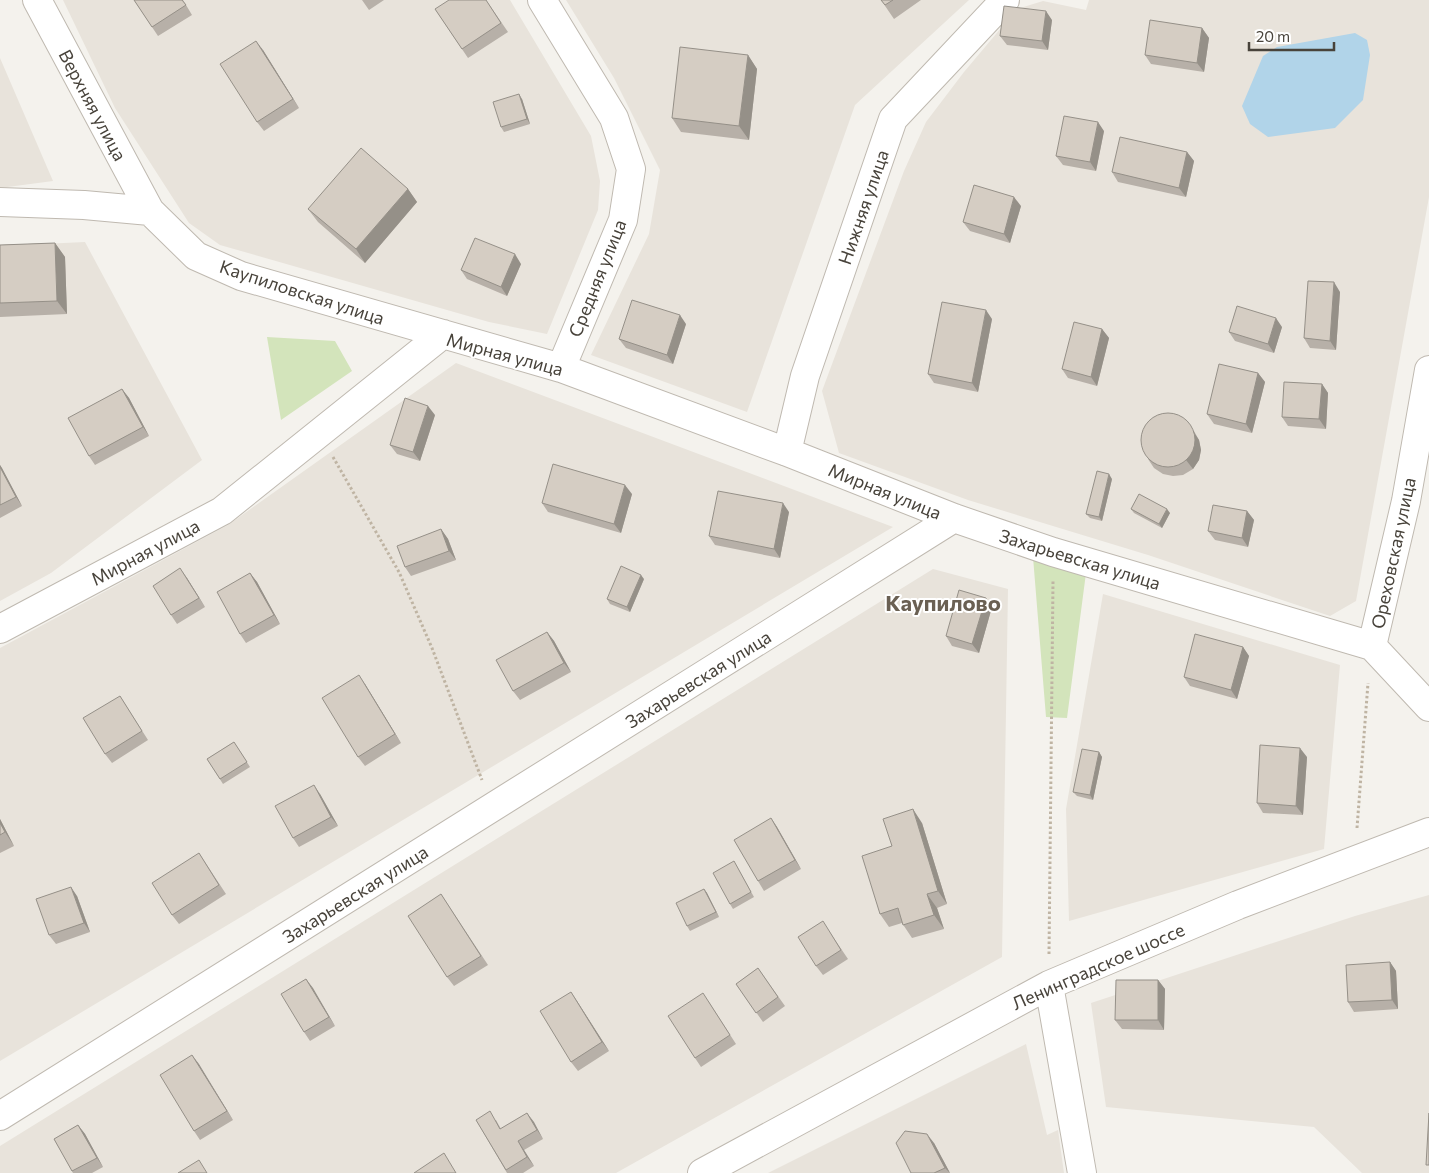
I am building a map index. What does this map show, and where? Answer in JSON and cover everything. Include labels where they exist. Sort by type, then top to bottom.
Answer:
[{"type":"street","name":"Верхняя улица","points":[[37,0],[150,211]]},
{"type":"street","name":"Средняя улица","points":[[542,0],[614,118],[631,168],[623,220],[561,368]]},
{"type":"street","name":"Нижняя улица","points":[[787,452],[805,376],[893,119],[1005,0]]},
{"type":"street","points":[[0,202],[84,205],[150,211]]},
{"type":"street","name":"Каупиловская улица","points":[[150,211],[196,256],[241,276],[443,334]]},
{"type":"street","name":"Мирная улица","points":[[0,629],[222,510],[443,334],[561,368],[787,452],[954,518]]},
{"type":"street","name":"Ореховская улица","points":[[1372,646],[1406,501],[1429,370]]},
{"type":"street","name":"Захарьевская улица","points":[[0,1116],[954,518],[1053,552],[1372,646]]},
{"type":"street","points":[[1372,646],[1429,708]]},
{"type":"street","name":"Ленинградское шоссе","points":[[702,1173],[1049,985],[1152,940],[1429,832]]},
{"type":"street","points":[[1049,985],[1082,1173]]},
{"type":"path","points":[[320,433],[399,572],[432,648],[493,807]]},
{"type":"path","points":[[1049,985],[1053,552]]},
{"type":"path","points":[[1352,861],[1358,817],[1368,674],[1372,646]]},
{"type":"shaded area","points":[[63,0],[510,0],[591,136],[600,181],[598,210],[547,334],[489,322],[220,245],[189,223],[115,108]]},
{"type":"shaded area","points":[[566,0],[969,0],[855,105],[747,412],[591,355],[649,234],[660,170],[614,78]]},
{"type":"shaded area","points":[[1089,0],[1429,0],[1429,197],[1356,601],[1330,616],[1148,555],[968,500],[839,453],[822,391],[904,171],[926,122],[964,72],[1017,9],[1043,1],[1086,10]]},
{"type":"shaded area","points":[[0,58],[53,181],[0,188]]},
{"type":"shaded area","points":[[85,242],[202,460],[51,573],[0,601],[0,246]]},
{"type":"shaded area","points":[[456,363],[893,527],[0,1061],[0,648],[228,525]]},
{"type":"shaded area","points":[[933,569],[1008,589],[1002,957],[616,1173],[0,1173],[0,1146]]},
{"type":"shaded area","points":[[1103,594],[1340,665],[1324,849],[1069,921],[1066,809]]},
{"type":"shaded area","points":[[1429,895],[1429,1173],[1362,1173],[1314,1127],[1106,1107],[1091,1003],[1355,916]]},
{"type":"shaded area","points":[[1026,1044],[1047,1135],[1058,1130],[1064,1173],[768,1173]]},
{"type":"green space","points":[[267,337],[335,341],[352,371],[281,420]]},
{"type":"green space","points":[[1033,557],[1086,573],[1067,718],[1046,717]]},
{"type":"water","points":[[1355,33],[1367,40],[1370,55],[1363,100],[1335,128],[1268,137],[1250,124],[1242,106],[1263,56],[1277,47]]},
{"type":"building","points":[[134,0],[182,0],[186,5],[152,27]]},
{"type":"building","points":[[449,0],[486,0],[501,23],[462,49],[435,9]]},
{"type":"building","points":[[881,0],[893,0],[885,5]]},
{"type":"building","points":[[1004,6],[1046,11],[1042,41],[1000,36]]},
{"type":"building","points":[[1150,20],[1202,28],[1197,63],[1145,55]]},
{"type":"building","points":[[256,41],[293,99],[257,122],[220,64]]},
{"type":"building","points":[[680,47],[748,55],[739,126],[672,118]]},
{"type":"building","points":[[519,94],[527,119],[501,127],[493,102]]},
{"type":"building","points":[[1064,116],[1098,122],[1090,162],[1056,156]]},
{"type":"building","points":[[1120,137],[1187,152],[1179,188],[1112,172]]},
{"type":"building","points":[[361,148],[408,189],[356,249],[308,209]]},
{"type":"building","points":[[974,185],[1014,197],[1004,234],[963,222]]},
{"type":"building","points":[[475,238],[515,254],[501,287],[461,270]]},
{"type":"building","points":[[55,243],[57,301],[0,303],[0,245]]},
{"type":"building","points":[[1308,281],[1334,282],[1330,341],[1304,338]]},
{"type":"building","points":[[632,300],[680,315],[667,355],[619,339]]},
{"type":"building","points":[[942,302],[986,310],[972,383],[928,374]]},
{"type":"building","points":[[1237,306],[1276,318],[1268,344],[1229,332]]},
{"type":"building","points":[[1074,322],[1102,329],[1091,377],[1062,369]]},
{"type":"building","points":[[1219,364],[1258,373],[1246,424],[1207,414]]},
{"type":"building","points":[[1284,382],[1322,384],[1319,419],[1282,417]]},
{"type":"building","points":[[122,389],[143,427],[89,456],[68,418]]},
{"type":"building","points":[[405,398],[428,406],[413,452],[390,445]]},
{"type":"building","points":[[1168,413],[1178,415],[1187,421],[1193,430],[1195,440],[1193,450],[1187,459],[1178,465],[1168,467],[1158,465],[1149,459],[1143,450],[1141,440],[1143,430],[1149,421],[1158,415]]},
{"type":"building","points":[[553,464],[625,485],[614,524],[542,503]]},
{"type":"building","points":[[0,467],[16,497],[0,505]]},
{"type":"building","points":[[1097,471],[1109,474],[1099,517],[1086,514]]},
{"type":"building","points":[[718,491],[783,503],[774,549],[709,536]]},
{"type":"building","points":[[1139,494],[1167,509],[1159,524],[1131,509]]},
{"type":"building","points":[[1213,505],[1247,511],[1242,538],[1208,531]]},
{"type":"building","points":[[441,529],[449,551],[405,567],[397,546]]},
{"type":"building","points":[[621,566],[641,575],[627,607],[607,599]]},
{"type":"building","points":[[180,568],[199,598],[171,615],[153,586]]},
{"type":"building","points":[[250,573],[274,615],[240,634],[217,592]]},
{"type":"building","points":[[959,590],[986,598],[972,644],[946,636]]},
{"type":"building","points":[[547,632],[564,663],[513,691],[496,660]]},
{"type":"building","points":[[1195,634],[1243,647],[1231,690],[1184,677]]},
{"type":"building","points":[[359,675],[395,734],[358,757],[322,698]]},
{"type":"building","points":[[120,696],[142,731],[105,754],[83,718]]},
{"type":"building","points":[[234,742],[247,762],[220,779],[207,759]]},
{"type":"building","points":[[1260,745],[1300,748],[1296,806],[1257,803]]},
{"type":"building","points":[[1082,749],[1099,752],[1090,795],[1073,792]]},
{"type":"building","points":[[314,785],[331,817],[293,838],[275,806]]},
{"type":"building","points":[[913,809],[938,891],[927,894],[934,915],[903,925],[898,908],[880,914],[862,856],[892,846],[883,819]]},
{"type":"building","points":[[771,818],[795,860],[758,881],[734,840]]},
{"type":"building","points":[[0,823],[5,832],[0,835]]},
{"type":"building","points":[[199,853],[219,885],[172,915],[152,883]]},
{"type":"building","points":[[734,861],[751,892],[730,904],[713,873]]},
{"type":"building","points":[[71,887],[84,923],[49,935],[36,899]]},
{"type":"building","points":[[704,889],[716,912],[687,926],[676,903]]},
{"type":"building","points":[[441,894],[481,956],[447,977],[408,916]]},
{"type":"building","points":[[823,921],[841,950],[816,966],[798,937]]},
{"type":"building","points":[[1390,962],[1392,1000],[1348,1002],[1346,965]]},
{"type":"building","points":[[758,968],[778,997],[756,1013],[736,984]]},
{"type":"building","points":[[306,979],[329,1017],[304,1032],[281,994]]},
{"type":"building","points":[[1116,980],[1158,980],[1158,1020],[1115,1020]]},
{"type":"building","points":[[571,992],[602,1042],[571,1062],[540,1011]]},
{"type":"building","points":[[703,993],[730,1035],[695,1058],[668,1016]]},
{"type":"building","points":[[192,1055],[227,1111],[194,1131],[160,1075]]},
{"type":"building","points":[[490,1111],[500,1129],[527,1113],[537,1130],[518,1141],[527,1157],[506,1170],[476,1120]]},
{"type":"building","points":[[1429,1113],[1429,1165],[1426,1165]]},
{"type":"building","points":[[78,1125],[97,1158],[72,1171],[54,1139]]},
{"type":"building","points":[[905,1131],[927,1134],[945,1168],[934,1173],[911,1173],[896,1143]]},
{"type":"building","points":[[444,1153],[456,1173],[414,1173]]},
{"type":"building","points":[[199,1160],[207,1173],[178,1173]]},
{"type":"district","name":"Каупилово","points":[[943,602]]}]
